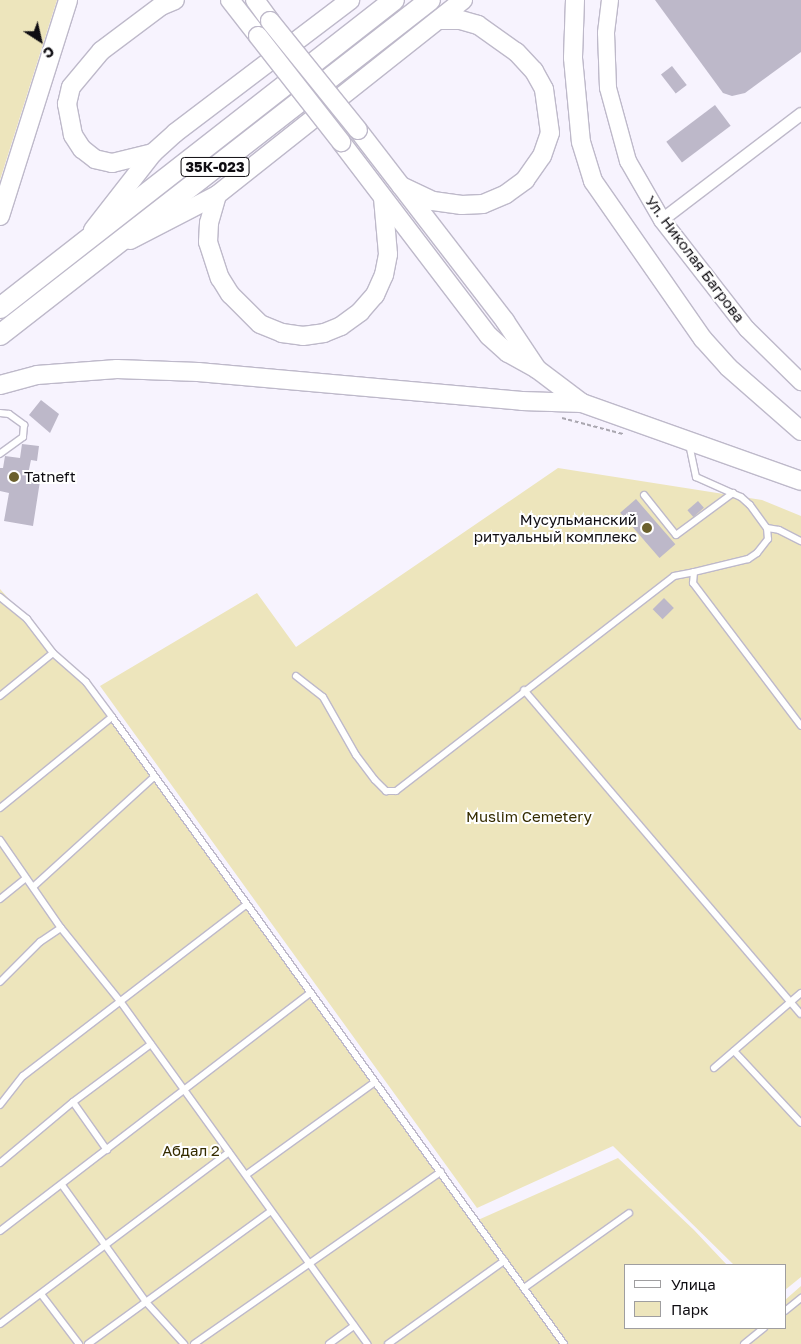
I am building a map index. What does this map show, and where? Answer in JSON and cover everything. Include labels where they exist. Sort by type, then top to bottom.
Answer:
[{"type":"main road","points":[[0,216],[68,0]]},
{"type":"main road","points":[[153,152],[112,163],[94,159],[82,149],[73,135],[67,104],[76,81],[101,51],[161,6],[174,0]]},
{"type":"main road","points":[[230,0],[489,336],[508,353],[537,369],[582,403]]},
{"type":"main road","points":[[254,0],[358,130],[505,321],[537,369]]},
{"type":"main road","points":[[82,244],[153,152],[350,0]]},
{"type":"main road","name":"35К-023","points":[[0,308],[394,0]]},
{"type":"main road","name":"35К-023","points":[[0,335],[430,0]]},
{"type":"main road","points":[[109,250],[217,195],[463,0]]},
{"type":"main road","points":[[575,0],[574,58],[581,142],[593,181],[703,339],[740,378],[801,431]]},
{"type":"main road","points":[[401,186],[433,201],[462,205],[483,204],[506,194],[525,180],[542,156],[550,133],[544,90],[528,65],[478,26],[460,20],[439,20]]},
{"type":"main road","points":[[217,195],[208,223],[208,242],[220,278],[244,311],[260,324],[282,333],[303,336],[324,333],[341,326],[360,312],[375,295],[384,275],[388,254],[382,197]]},
{"type":"main road","points":[[0,385],[37,375],[116,369],[198,372],[522,401],[582,403],[801,482]]},
{"type":"street","name":"Ул. Николая Багрова","points":[[611,2],[608,88],[628,161],[662,220],[746,329],[801,382]]},
{"type":"street","points":[[662,220],[801,114]]},
{"type":"lane","points":[[0,413],[9,414],[24,424],[23,437],[0,454]]},
{"type":"lane","points":[[296,676],[323,697],[356,754],[386,791],[396,792],[524,690],[674,576],[748,559],[757,553],[768,539],[767,528],[750,505],[733,493],[696,477],[688,440]]},
{"type":"lane","points":[[644,495],[676,535],[733,493]]},
{"type":"lane","points":[[767,528],[779,530],[801,541]]},
{"type":"lane","points":[[694,572],[693,583],[801,726]]},
{"type":"lane","points":[[0,597],[27,619],[53,653],[86,682],[309,994],[441,1172],[564,1344]]},
{"type":"lane","points":[[0,696],[53,653]]},
{"type":"lane","points":[[524,690],[801,1014]]},
{"type":"lane","points":[[0,808],[112,717]]},
{"type":"lane","points":[[33,887],[154,777]]},
{"type":"lane","points":[[0,840],[61,928],[120,1000],[152,1044],[183,1092],[246,1175],[367,1344]]},
{"type":"lane","points":[[0,899],[26,878]]},
{"type":"lane","points":[[0,1105],[23,1076],[246,905]]},
{"type":"lane","points":[[0,982],[40,942],[61,928]]},
{"type":"lane","points":[[714,1068],[801,993]]},
{"type":"lane","points":[[0,1231],[309,994]]},
{"type":"lane","points":[[0,1163],[73,1102],[152,1044]]},
{"type":"lane","points":[[734,1051],[801,1123]]},
{"type":"lane","points":[[246,1175],[375,1082]]},
{"type":"lane","points":[[73,1102],[107,1150]]},
{"type":"lane","points":[[0,1324],[229,1152]]},
{"type":"lane","points":[[194,1344],[441,1172]]},
{"type":"lane","points":[[62,1184],[146,1302],[184,1344]]},
{"type":"lane","points":[[88,1344],[271,1211]]},
{"type":"lane","points":[[524,1288],[629,1213]]},
{"type":"lane","points":[[388,1344],[504,1261]]},
{"type":"lane","points":[[41,1294],[79,1344]]},
{"type":"lane","points":[[786,1310],[801,1298]]},
{"type":"lane","points":[[330,1344],[354,1326]]},
{"type":"lane","points":[[744,1344],[763,1329]]},
{"type":"path","points":[[557,417],[624,434]]},
{"type":"green space","points":[[0,0],[57,0],[0,180]]},
{"type":"green space","name":"Muslim Cemetery","points":[[558,468],[762,500],[801,516],[801,1277],[786,1289],[786,1264],[733,1264],[613,1146],[477,1208],[100,686],[257,593],[296,647]]},
{"type":"green space","name":"Абдал 2","points":[[0,589],[84,683],[478,1220],[618,1158],[694,1230],[726,1264],[624,1264],[624,1329],[786,1329],[786,1299],[801,1286],[801,1344],[0,1344]]},
{"type":"building","points":[[655,0],[801,0],[801,52],[745,93],[732,96],[723,93]]},
{"type":"building","points":[[672,66],[687,85],[676,94],[661,75]]},
{"type":"building","points":[[715,105],[731,126],[682,162],[666,142]]},
{"type":"building","points":[[41,400],[59,414],[50,433],[29,415]]},
{"type":"building","points":[[22,444],[39,446],[37,461],[31,460],[27,479],[40,481],[33,526],[4,521],[9,493],[0,491],[0,468],[3,468],[5,456],[20,458]]},
{"type":"building","name":"Мусульманский ритуальный комплекс","points":[[636,499],[675,544],[660,558],[620,513]]},
{"type":"building","points":[[698,501],[704,508],[693,517],[687,510]]},
{"type":"building","points":[[664,598],[674,608],[663,619],[653,609]]},
{"type":"place","name":"Tatneft","points":[[14,477]]},
{"type":"place","name":"Мусульманский ритуальный комплекс","points":[[647,528]]}]
